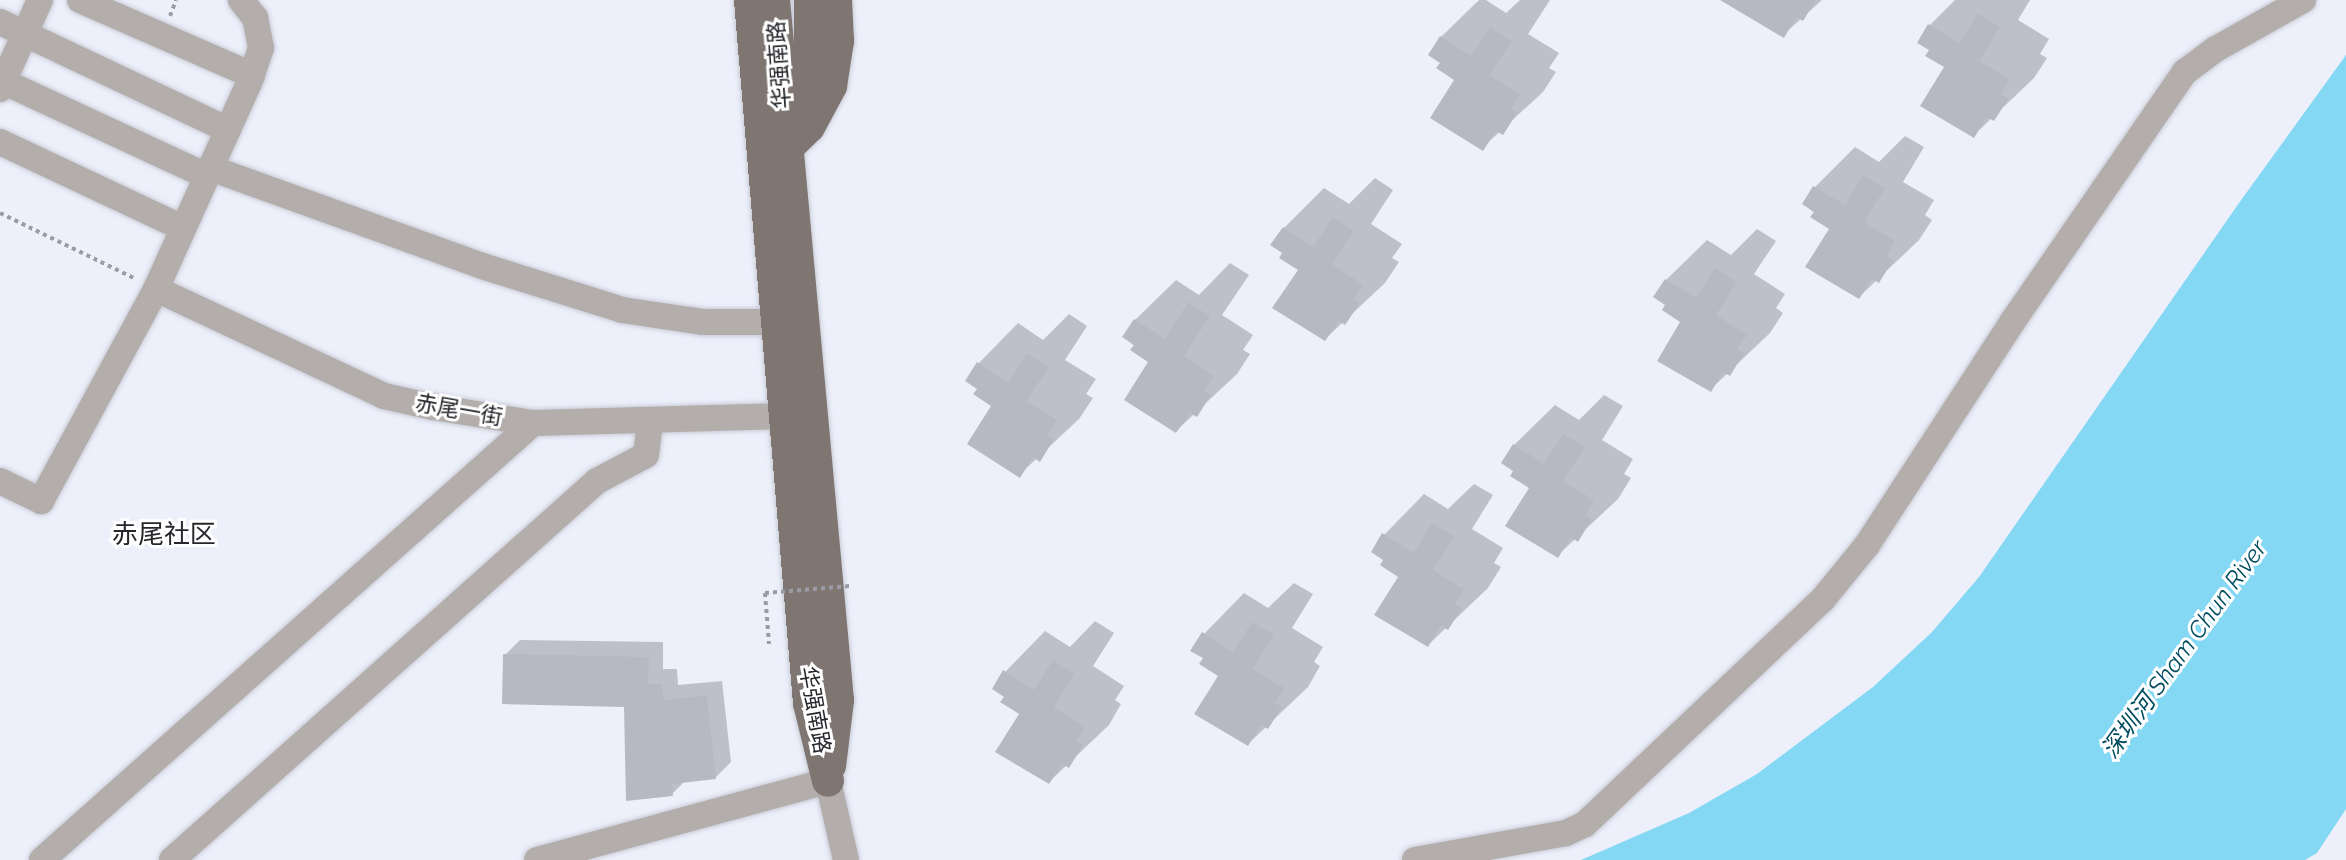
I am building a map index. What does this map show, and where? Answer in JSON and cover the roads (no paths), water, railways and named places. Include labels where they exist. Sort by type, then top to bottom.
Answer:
[{"type":"main road","points":[[785,150],[802,100],[810,57],[810,0]]},
{"type":"main road","points":[[785,150],[809,127],[831,86],[838,41],[836,0]]},
{"type":"main road","name":"华强南路","points":[[755,5],[785,150],[838,700],[828,781]]},
{"type":"main road","name":"华强南路","points":[[755,5],[809,703],[828,781]]},
{"type":"street","points":[[40,0],[1,83],[209,172],[482,266],[622,310],[702,322],[778,322]]},
{"type":"street","points":[[80,0],[252,75]]},
{"type":"street","points":[[0,481],[41,501],[156,289],[252,75],[261,48],[255,18],[241,0]]},
{"type":"street","points":[[1415,860],[1566,833],[1585,824],[1823,599],[1867,545],[2013,321],[2185,72],[2216,49],[2303,0]]},
{"type":"street","points":[[0,22],[228,130]]},
{"type":"street","points":[[0,142],[183,228]]},
{"type":"street","name":"赤尾一街","points":[[156,289],[384,396],[533,423],[786,416]]},
{"type":"street","points":[[172,860],[597,481],[646,455],[650,420]]},
{"type":"street","points":[[42,860],[533,423]]},
{"type":"street","points":[[537,860],[828,781],[846,860]]},
{"type":"water","name":"深圳河 Sham Chun River","points":[[2346,55],[2346,809],[2317,853],[2305,860],[1581,860],[1689,813],[1757,774],[1873,687],[1932,632],[1979,577],[2239,203]]},
{"type":"district","name":"赤尾社区","points":[[164,535]]}]
